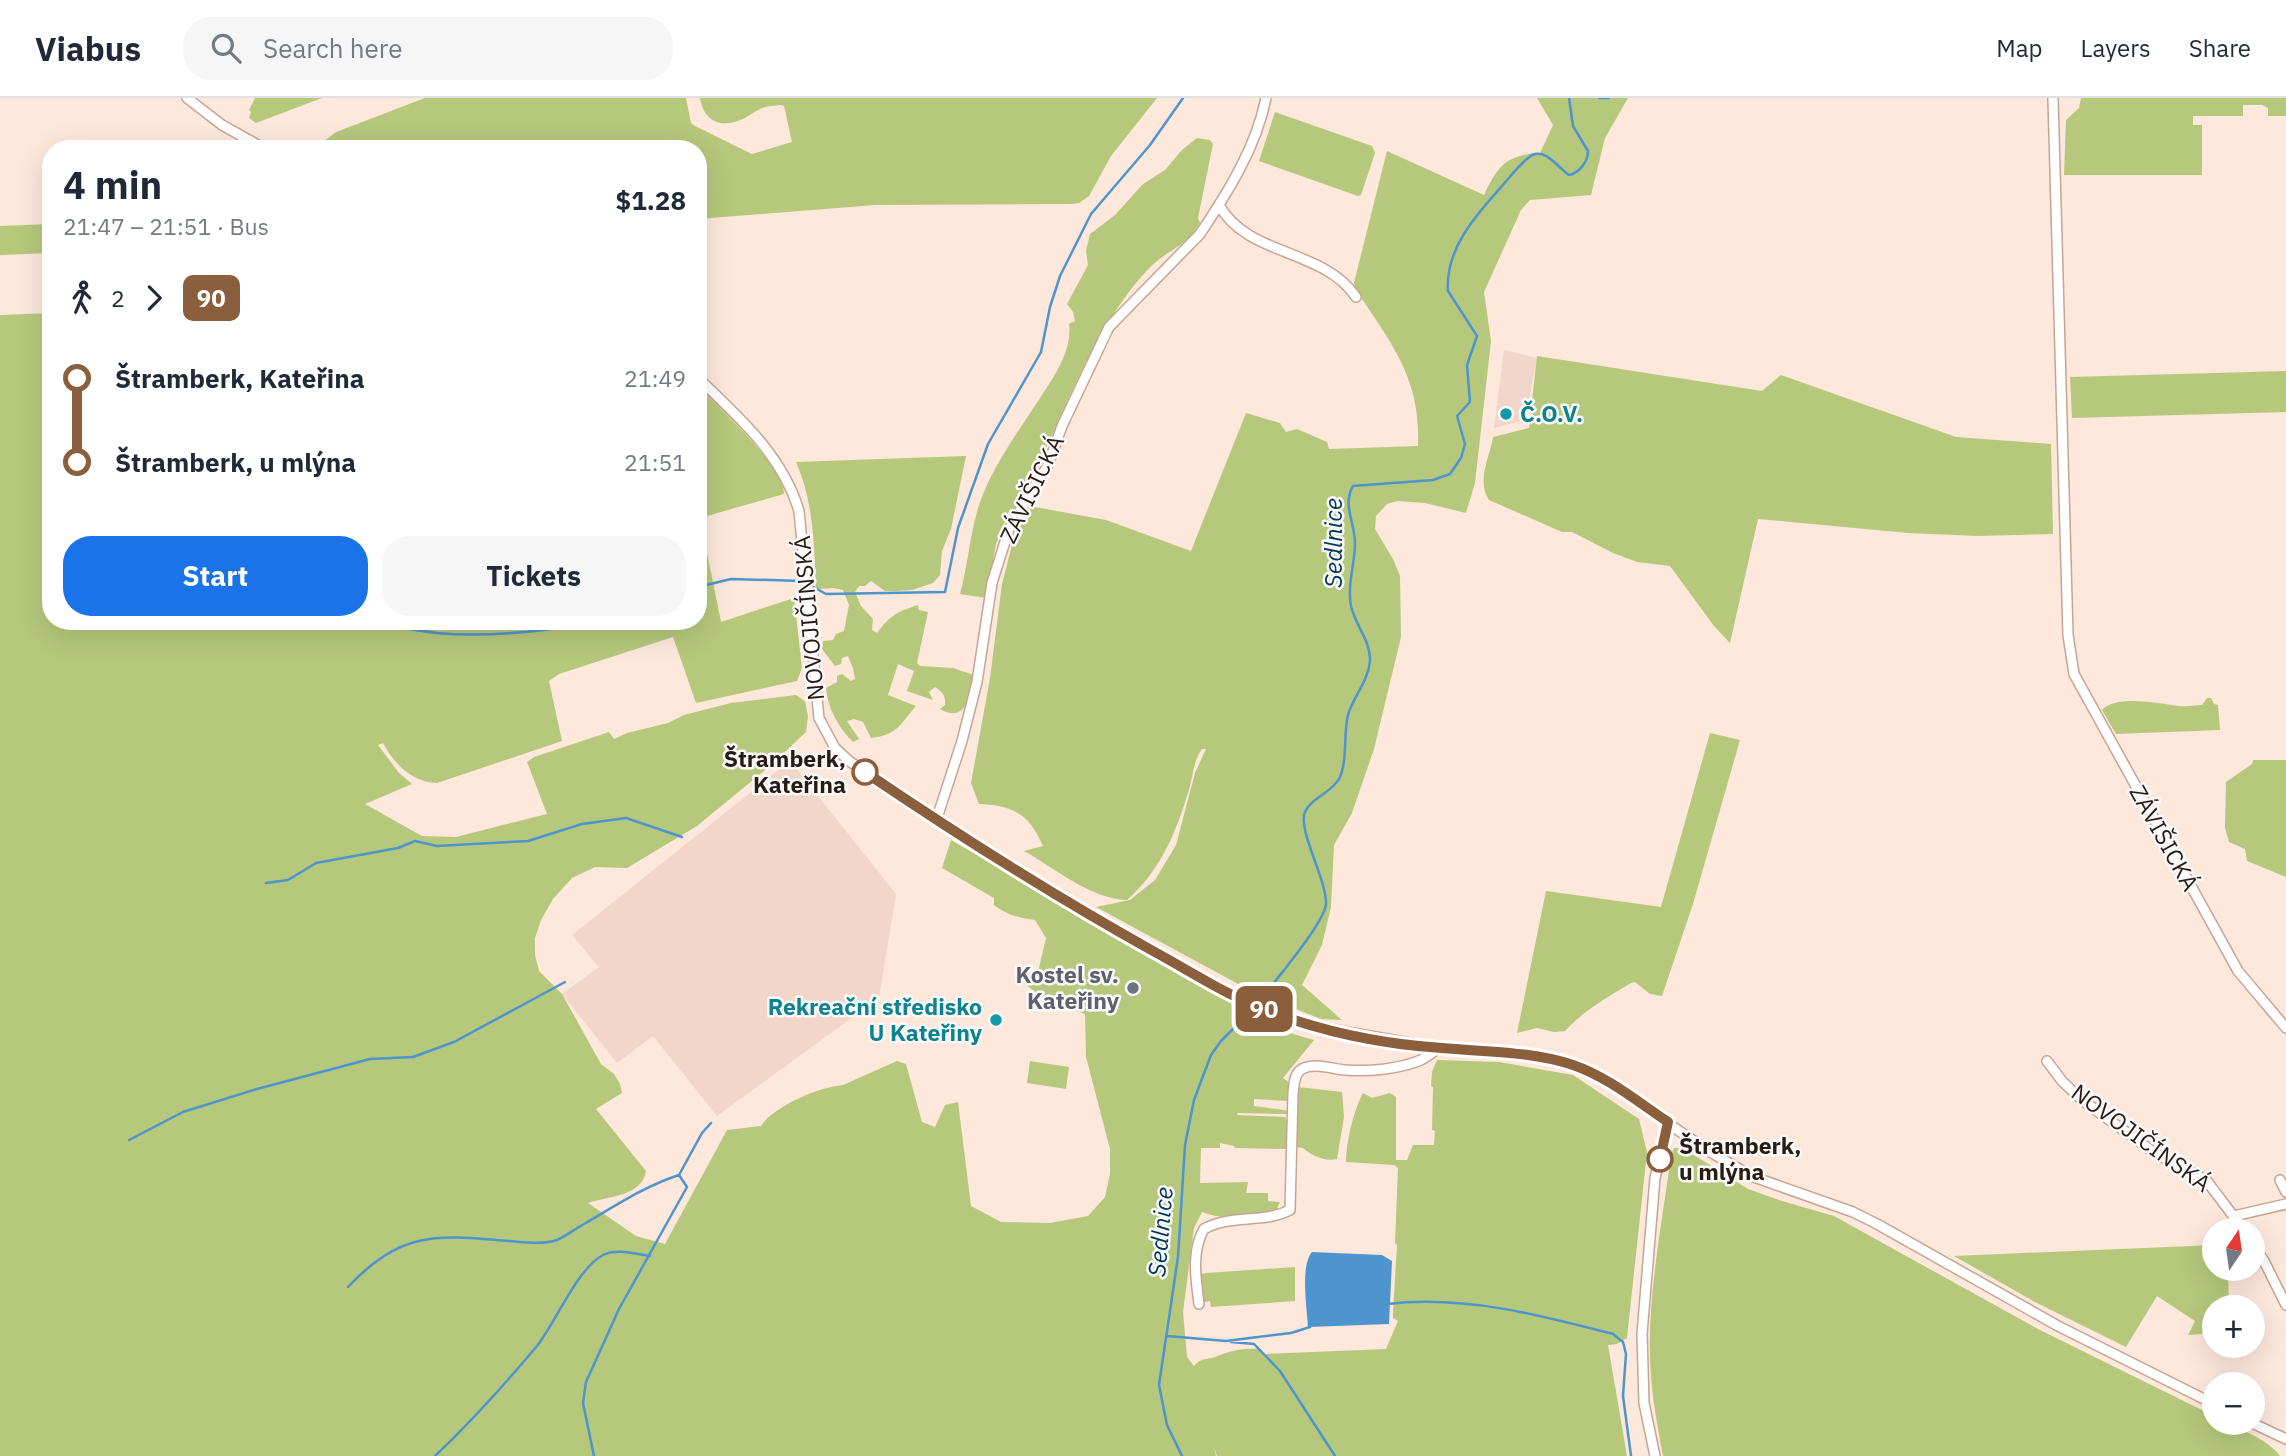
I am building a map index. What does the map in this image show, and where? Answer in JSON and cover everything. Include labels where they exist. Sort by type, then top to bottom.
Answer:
[{"type":"street","points":[[187,98],[222,125],[249,140]]},
{"type":"street","name":"ZÁVIŠICKÁ","points":[[937,818],[962,741],[977,681],[992,583],[1009,528],[1048,465],[1062,426],[1110,327],[1200,233],[1230,190],[1262,119],[1266,98]]},
{"type":"street","name":"ZÁVIŠICKÁ","points":[[2053,98],[2068,635],[2074,674],[2238,971],[2286,1028]]},
{"type":"street","points":[[1219,205],[1241,231],[1329,270],[1347,284],[1356,297]]},
{"type":"street","name":"NOVOJIČÍNSKÁ","points":[[707,387],[761,442],[777,462],[793,491],[799,511],[817,707],[825,731],[835,748],[849,761],[1081,911],[1248,1002],[1310,1024],[1388,1041],[1522,1055],[1571,1065],[1600,1077],[1707,1150],[1751,1176],[1853,1212],[2058,1326],[2202,1398]]},
{"type":"street","points":[[1199,1304],[1196,1247],[1204,1229],[1231,1221],[1274,1217],[1290,1210],[1293,1093],[1294,1079],[1298,1072],[1313,1066],[1347,1070],[1386,1068],[1421,1060],[1439,1048]]},
{"type":"street","name":"NOVOJIČÍNSKÁ","points":[[2047,1061],[2062,1081],[2082,1100],[2156,1154],[2206,1180],[2234,1216]]},
{"type":"street","points":[[1654,1456],[1644,1403],[1642,1334],[1656,1178],[1668,1122]]},
{"type":"street","points":[[2280,1180],[2286,1192]]},
{"type":"street","points":[[2234,1216],[2286,1204]]},
{"type":"street","points":[[2265,1267],[2286,1305]]},
{"type":"street","points":[[2265,1429],[2286,1439]]},
{"type":"shaded area","points":[[1504,350],[1537,358],[1525,420],[1494,428]]},
{"type":"shaded area","points":[[790,761],[896,894],[879,998],[717,1116],[653,1036],[617,1063],[562,994],[599,967],[572,935]]},
{"type":"green space","points":[[255,98],[322,98],[256,123],[249,118],[249,110]]},
{"type":"green space","points":[[425,98],[686,98],[691,123],[752,154],[792,142],[784,106],[765,107],[737,121],[722,123],[710,118],[700,98],[1157,98],[1111,156],[1089,196],[1079,203],[1071,204],[875,205],[707,218],[707,140],[326,140],[336,132]]},
{"type":"green space","points":[[1537,98],[1628,98],[1605,138],[1591,195],[1530,200],[1521,210],[1484,292],[1491,341],[1475,483],[1466,513],[1425,503],[1398,501],[1387,504],[1376,516],[1375,529],[1400,576],[1401,637],[1374,749],[1352,813],[1334,845],[1331,907],[1322,945],[1302,985],[1342,1020],[1321,1019],[1253,992],[1096,907],[1130,900],[1155,880],[1176,845],[1195,773],[1206,749],[1202,749],[1196,760],[1189,790],[1171,839],[1157,865],[1127,900],[1086,889],[1024,851],[1043,846],[1026,819],[1002,807],[979,804],[971,783],[990,678],[1002,584],[1014,537],[1031,508],[1035,507],[1106,520],[1191,551],[1246,413],[1280,423],[1286,432],[1297,429],[1327,442],[1329,449],[1418,446],[1415,400],[1409,381],[1392,345],[1354,283],[1387,151],[1484,195],[1504,164],[1519,156],[1540,153],[1553,125]]},
{"type":"green space","points":[[2081,98],[2286,98],[2286,116],[2268,116],[2268,108],[2262,105],[2243,105],[2243,116],[2193,116],[2193,125],[2202,125],[2202,175],[2064,175],[2066,120],[2079,108]]},
{"type":"green space","points":[[1275,112],[1372,146],[1375,153],[1361,195],[1259,161]]},
{"type":"green space","points":[[1197,138],[1210,140],[1213,144],[1198,218],[1200,223],[1186,241],[1157,261],[1142,276],[1103,330],[1041,460],[1014,510],[1009,511],[996,544],[986,598],[960,594],[976,516],[985,489],[1064,356],[1069,340],[1069,324],[1075,321],[1067,304],[1088,265],[1086,251],[1090,234],[1115,215],[1143,184],[1165,170],[1182,150]]},
{"type":"green space","points":[[42,224],[42,253],[0,255],[0,226]]},
{"type":"green space","points":[[42,313],[42,630],[707,630],[707,553],[721,622],[794,598],[802,668],[797,681],[696,703],[673,637],[559,674],[549,681],[562,741],[437,783],[412,776],[399,765],[383,743],[378,745],[399,773],[412,784],[365,804],[422,836],[456,837],[547,814],[527,762],[534,757],[609,732],[614,739],[668,723],[684,715],[731,703],[796,695],[805,701],[808,716],[806,732],[770,766],[697,826],[627,868],[595,867],[572,878],[553,899],[541,920],[535,938],[539,971],[562,994],[601,1064],[614,1074],[620,1084],[622,1093],[596,1109],[646,1171],[643,1180],[631,1191],[588,1203],[636,1236],[665,1244],[727,1130],[761,1126],[776,1111],[798,1099],[822,1089],[843,1085],[897,1061],[906,1064],[922,1122],[935,1127],[945,1105],[958,1102],[971,1206],[1001,1222],[1050,1223],[1088,1216],[1105,1197],[1110,1174],[1110,1149],[1086,1057],[1085,1014],[1043,998],[1021,981],[1039,968],[1046,938],[1035,920],[1003,911],[994,905],[994,898],[942,868],[951,840],[1207,990],[1293,1034],[1314,1040],[1283,1078],[1290,1083],[1289,1101],[1254,1099],[1254,1106],[1284,1110],[1288,1111],[1288,1114],[1237,1113],[1285,1117],[1288,1123],[1287,1149],[1235,1148],[1220,1143],[1220,1148],[1201,1148],[1200,1183],[1248,1182],[1246,1193],[1268,1193],[1268,1201],[1280,1202],[1277,1208],[1279,1212],[1249,1217],[1231,1218],[1202,1212],[1194,1228],[1183,1312],[1187,1357],[1194,1366],[1201,1360],[1243,1349],[1261,1349],[1264,1354],[1386,1349],[1398,1321],[1393,1318],[1393,1312],[1398,1168],[1394,1165],[1346,1162],[1351,1126],[1363,1093],[1372,1098],[1390,1093],[1396,1097],[1396,1160],[1407,1160],[1413,1145],[1434,1145],[1431,1086],[1432,1072],[1437,1060],[1499,1062],[1573,1075],[1639,1119],[1647,1152],[1627,1338],[1617,1344],[1608,1345],[1627,1456],[1217,1456],[1214,1447],[1216,1456],[0,1456],[0,315]]},
{"type":"green space","points":[[1537,356],[1762,391],[1781,375],[1956,437],[2051,444],[2053,534],[1978,536],[1908,533],[1758,519],[1730,643],[1714,626],[1670,566],[1637,562],[1572,532],[1562,532],[1489,500],[1484,479],[1493,437],[1529,428]]},
{"type":"green space","points":[[2286,371],[2286,412],[2072,418],[2070,377]]},
{"type":"green space","points":[[707,395],[763,454],[774,469],[784,494],[707,516]]},
{"type":"green space","points":[[966,456],[951,529],[942,551],[940,575],[933,583],[912,590],[885,591],[871,581],[865,586],[859,586],[855,592],[861,606],[873,619],[872,630],[877,633],[890,618],[904,610],[918,605],[919,610],[928,612],[917,663],[920,666],[953,668],[974,675],[969,698],[962,710],[956,713],[940,709],[945,705],[942,692],[935,687],[929,692],[933,700],[907,691],[914,671],[898,664],[888,695],[916,706],[898,728],[880,737],[871,738],[863,722],[854,719],[847,721],[859,739],[853,742],[835,717],[826,688],[837,682],[837,676],[842,674],[851,681],[855,679],[853,668],[848,656],[835,666],[822,649],[823,641],[833,640],[836,634],[844,631],[849,605],[843,590],[816,589],[810,509],[796,462]]},
{"type":"green space","points":[[2207,698],[2211,698],[2214,704],[2218,705],[2220,730],[2116,734],[2102,710],[2109,705],[2128,701],[2202,705]]},
{"type":"green space","points":[[1710,733],[1740,740],[1693,904],[1662,996],[1650,994],[1635,982],[1631,983],[1588,1010],[1565,1031],[1554,1032],[1537,1028],[1517,1033],[1546,891],[1661,907]]},
{"type":"green space","points":[[2253,760],[2286,760],[2286,877],[2247,861],[2245,849],[2229,842],[2225,828],[2226,782],[2252,764]]},
{"type":"green space","points":[[1030,1061],[1069,1067],[1066,1089],[1027,1083]]},
{"type":"green space","points":[[1298,1087],[1342,1092],[1344,1117],[1337,1159],[1323,1159],[1296,1147]]},
{"type":"green space","points":[[1674,1148],[1678,1148],[1748,1189],[1834,1216],[2038,1329],[2202,1410],[2202,1435],[2252,1435],[2280,1456],[1663,1456],[1652,1386],[1650,1322]]},
{"type":"green space","points":[[2202,1246],[2202,1281],[2228,1281],[2229,1295],[2202,1295],[2202,1334],[2188,1335],[2195,1321],[2157,1296],[2126,1347],[2035,1302],[1954,1256]]},
{"type":"green space","points":[[1295,1267],[1295,1301],[1211,1307],[1210,1301],[1204,1302],[1199,1292],[1199,1275],[1206,1273]]},
{"type":"water","points":[[1312,1252],[1382,1255],[1392,1261],[1389,1324],[1308,1327],[1305,1277],[1308,1258]]},
{"type":"waterway","points":[[808,584],[826,594],[945,592],[958,528],[988,444],[1041,352],[1050,307],[1060,276],[1091,214],[1150,145],[1183,98]]},
{"type":"waterway","name":"Sedlnice","points":[[1270,988],[1311,934],[1324,912],[1325,894],[1305,830],[1305,812],[1339,779],[1344,764],[1348,715],[1370,661],[1368,647],[1353,613],[1350,598],[1355,543],[1349,507],[1350,493],[1353,486],[1433,480],[1450,474],[1461,458],[1465,444],[1457,416],[1470,402],[1467,365],[1477,336],[1448,291],[1452,261],[1464,234],[1482,209],[1532,155],[1542,154],[1569,175],[1582,166],[1588,151],[1573,126],[1569,98]]},
{"type":"waterway","name":"Sedlnice","points":[[1599,98],[1609,98]]},
{"type":"waterway","points":[[707,585],[731,579],[802,581]]},
{"type":"waterway","points":[[418,630],[458,634],[543,630]]},
{"type":"waterway","points":[[266,883],[288,880],[316,863],[398,848],[415,841],[437,846],[528,841],[582,824],[626,818],[682,837]]},
{"type":"waterway","points":[[129,1140],[183,1112],[257,1089],[370,1059],[413,1057],[454,1042],[565,982]]},
{"type":"waterway","name":"Sedlnice","points":[[1182,1456],[1167,1425],[1159,1385],[1178,1257],[1185,1145],[1194,1100],[1211,1055],[1241,1021]]},
{"type":"waterway","points":[[348,1287],[367,1268],[386,1255],[421,1240],[461,1238],[539,1243],[557,1240],[630,1197],[679,1175],[702,1133],[711,1123]]},
{"type":"waterway","points":[[594,1456],[583,1403],[586,1382],[619,1309],[687,1187],[679,1175]]},
{"type":"waterway","points":[[435,1456],[488,1402],[537,1346],[593,1262],[614,1252],[650,1256]]},
{"type":"waterway","points":[[1387,1304],[1445,1302],[1501,1308],[1613,1334],[1623,1342],[1626,1354],[1623,1396],[1631,1456]]},
{"type":"waterway","points":[[1167,1336],[1226,1341],[1291,1333],[1310,1327]]},
{"type":"waterway","points":[[1231,1342],[1254,1344],[1280,1371],[1335,1456]]},
{"type":"bus line","name":"90","points":[[865,772],[1081,911],[1216,986],[1266,1010],[1310,1024],[1388,1041],[1544,1058],[1586,1070],[1668,1122],[1660,1159]]},
{"type":"place","name":"Č.O.V.","points":[[1506,414]]},
{"type":"place","name":"Štramberk, Kateřina","points":[[865,772]]},
{"type":"place","name":"Kostel sv. Kateřiny","points":[[1133,988]]},
{"type":"place","name":"Rekreační středisko U Kateřiny","points":[[996,1020]]},
{"type":"place","name":"Štramberk, u mlýna","points":[[1660,1159]]}]
